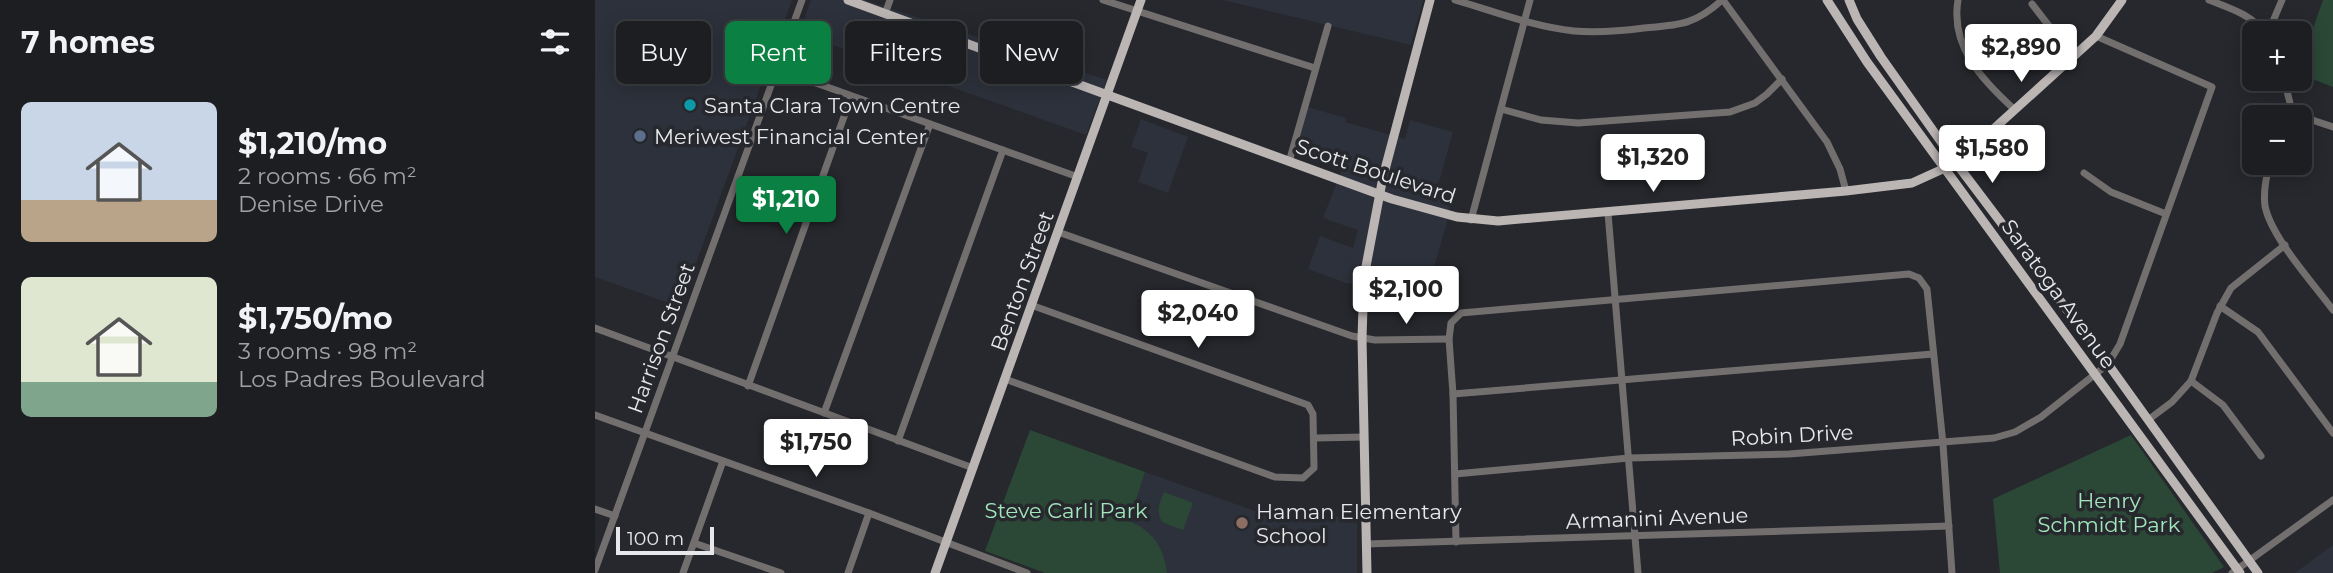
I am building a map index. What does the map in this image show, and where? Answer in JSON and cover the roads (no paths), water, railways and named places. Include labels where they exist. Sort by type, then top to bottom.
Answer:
[{"type":"main road","name":"Scott Boulevard","points":[[848,0],[1380,195],[1426,210],[1471,220],[1498,221],[1912,183],[1956,163],[2096,36],[2122,0]]},
{"type":"main road","name":"Benton Street","points":[[935,573],[1141,0]]},
{"type":"main road","points":[[1367,573],[1362,338],[1364,270],[1380,195],[1430,0]]},
{"type":"main road","name":"Saratoga Avenue","points":[[1827,0],[1867,62],[2096,374],[2236,572]]},
{"type":"main road","name":"Saratoga Avenue","points":[[1849,0],[1857,19],[1881,57],[1956,163],[2108,364],[2257,573]]},
{"type":"street","name":"Harrison Street","points":[[794,21],[802,0]]},
{"type":"street","points":[[885,14],[890,0]]},
{"type":"street","points":[[1103,0],[1315,68]]},
{"type":"street","points":[[1455,0],[1574,31],[1679,25],[1703,16],[1723,0],[1828,142],[1846,191]]},
{"type":"street","points":[[1471,220],[1530,0]]},
{"type":"street","points":[[1958,0],[1958,26],[1964,49],[1984,82],[2015,110]]},
{"type":"street","points":[[2209,0],[2252,21]]},
{"type":"street","points":[[2272,21],[2282,0]]},
{"type":"street","points":[[2032,4],[2073,57]]},
{"type":"street","points":[[1290,162],[1328,26]]},
{"type":"street","points":[[2096,36],[2212,87],[2120,344],[2108,364]]},
{"type":"street","points":[[1501,109],[1541,120],[1578,123],[1730,112],[1755,103],[1781,79]]},
{"type":"street","name":"Harrison Street","points":[[595,570],[772,84]]},
{"type":"street","points":[[817,84],[1078,177]]},
{"type":"street","points":[[748,386],[851,97]]},
{"type":"street","points":[[2312,122],[2333,127]]},
{"type":"street","points":[[824,413],[930,124]]},
{"type":"street","points":[[898,441],[1003,150]]},
{"type":"street","points":[[2084,173],[2111,192],[2167,214]]},
{"type":"street","points":[[2267,175],[2265,205],[2271,223],[2333,310]]},
{"type":"street","points":[[1608,213],[1638,573]]},
{"type":"street","points":[[1058,232],[1342,333],[1362,338],[1449,339]]},
{"type":"street","points":[[2148,420],[2172,402],[2190,381],[2220,306],[2231,288],[2285,245]]},
{"type":"street","points":[[1456,542],[1453,394],[1449,339],[1451,323],[1456,316],[1467,311],[1909,274],[1919,278],[1927,289],[1943,444],[1952,573]]},
{"type":"street","points":[[1005,379],[1275,477],[1297,479],[1308,475],[1314,468],[1313,414],[1311,408],[1303,403],[1031,305]]},
{"type":"street","points":[[2220,306],[2258,332],[2333,433]]},
{"type":"street","points":[[595,328],[973,468]]},
{"type":"street","points":[[1453,394],[1933,354]]},
{"type":"street","name":"Robin Drive","points":[[1455,474],[1629,458],[1789,454],[1994,438],[2015,432],[2041,417],[2108,364]]},
{"type":"street","points":[[2190,381],[2223,405],[2261,456]]},
{"type":"street","points":[[595,415],[869,513],[1022,572]]},
{"type":"street","points":[[1315,438],[1364,438]]},
{"type":"street","points":[[683,573],[723,461]]},
{"type":"street","points":[[2236,572],[2333,500]]},
{"type":"street","points":[[595,509],[615,516]]},
{"type":"street","points":[[848,573],[869,513]]},
{"type":"street","name":"Armanini Avenue","points":[[1366,544],[1949,526]]},
{"type":"street","points":[[694,543],[781,573]]},
{"type":"place","name":"Santa Clara Town Centre","points":[[690,105]]},
{"type":"place","name":"Meriwest Financial Center","points":[[640,136]]},
{"type":"place","name":"Haman Elementary School","points":[[1242,523]]},
{"type":"park label","name":"Steve Carli Park","points":[[1066,510]]},
{"type":"park label","name":"Henry Schmidt Park","points":[[2109,512]]}]
